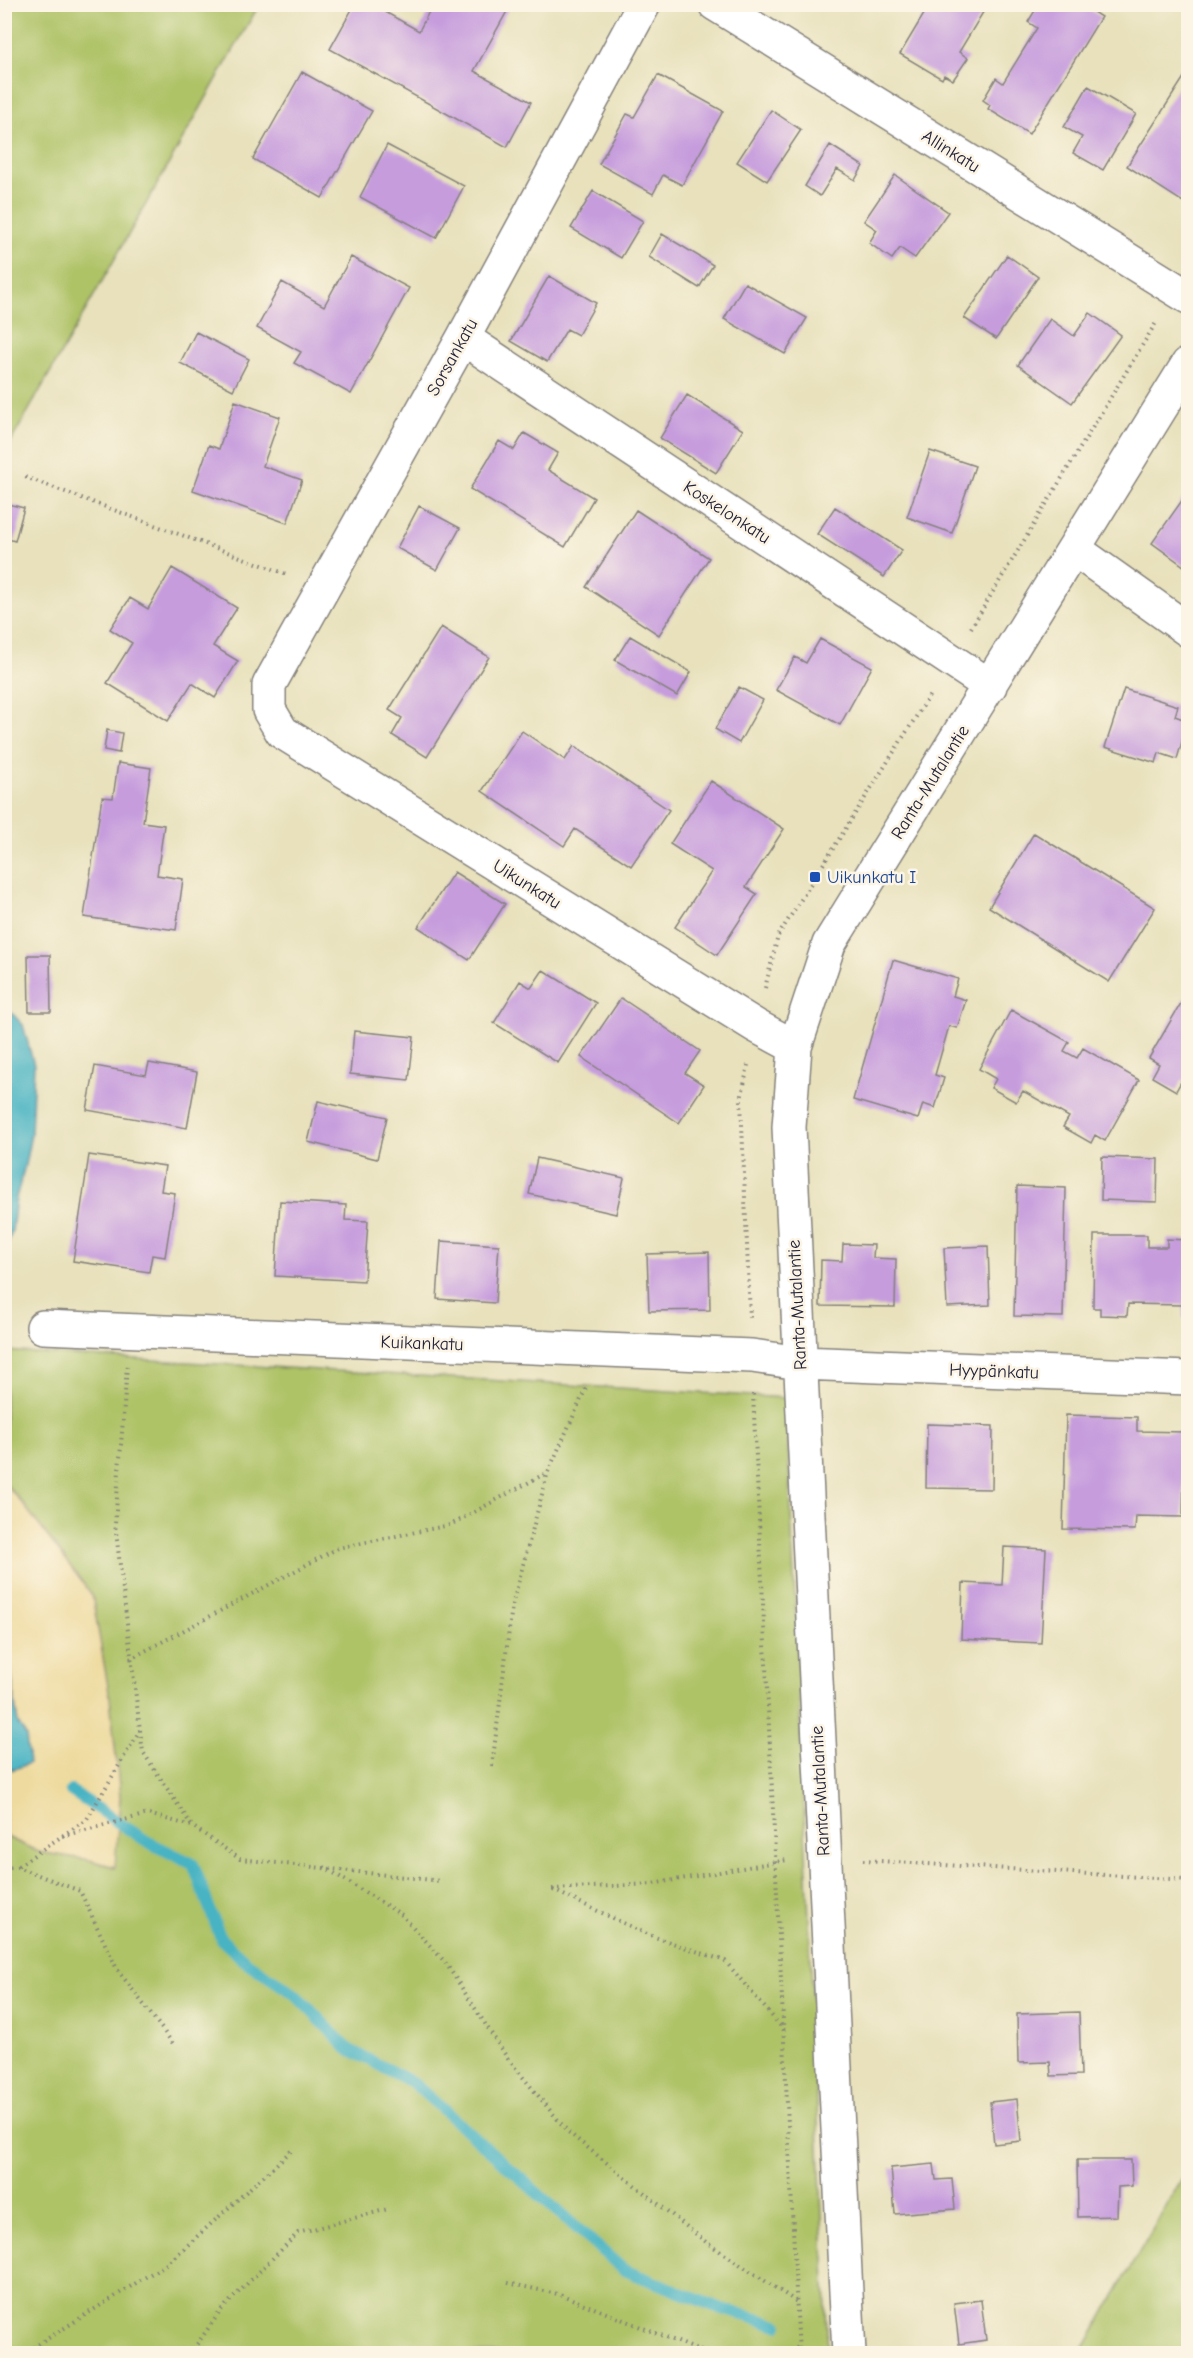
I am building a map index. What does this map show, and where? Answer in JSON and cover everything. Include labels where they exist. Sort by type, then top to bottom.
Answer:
[{"type":"street","name":"Sorsankatu","points":[[269,710],[269,685],[463,338],[644,4]]},
{"type":"street","name":"Allinkatu","points":[[715,4],[1182,294]]},
{"type":"street","name":"Koskelonkatu","points":[[463,338],[990,686]]},
{"type":"street","name":"Ranta-Mutalantie","points":[[849,2354],[789,1127],[795,1047],[829,944],[1188,364]]},
{"type":"street","points":[[1074,549],[1188,630]]},
{"type":"street","name":"Uikunkatu","points":[[269,710],[282,732],[756,1026],[795,1047]]},
{"type":"street","name":"Kuikankatu","points":[[43,1327],[752,1356],[800,1363]]},
{"type":"street","name":"Hyypänkatu","points":[[800,1363],[1188,1378]]},
{"type":"path","points":[[799,2354],[741,1100],[778,936],[1182,294]]},
{"type":"path","points":[[25,477],[323,588]]},
{"type":"path","points":[[130,1330],[115,1524],[130,1659],[143,1752],[192,1826]]},
{"type":"path","points":[[492,1766],[512,1606],[548,1472],[603,1350]]},
{"type":"path","points":[[130,1659],[338,1548],[450,1525],[548,1472]]},
{"type":"path","points":[[17,1867],[87,1819],[140,1730]]},
{"type":"path","points":[[62,1836],[148,1814],[192,1826],[240,1859],[441,1881]]},
{"type":"path","points":[[784,2031],[725,1961],[649,1935],[552,1889],[652,1884],[776,1860],[823,1857],[1188,1880]]},
{"type":"path","points":[[4,1868],[17,1867],[80,1891],[117,1970],[174,2045]]},
{"type":"path","points":[[324,1867],[402,1915],[410,1923],[445,1962],[508,2059],[568,2132],[706,2242],[797,2302]]},
{"type":"path","points":[[23,2354],[168,2263],[292,2150]]},
{"type":"path","points":[[190,2354],[222,2309],[298,2233],[388,2209]]},
{"type":"path","points":[[508,2283],[562,2295],[695,2349],[725,2354]]},
{"type":"path","points":[[779,2354],[799,2347]]},
{"type":"green space","points":[[4,5],[259,5],[5,452]]},
{"type":"green space","points":[[5,1351],[786,1398],[828,2353],[5,2353],[4,1836],[39,1852],[90,1860],[114,1867],[120,1797],[110,1698],[92,1595],[5,1483]]},
{"type":"green space","points":[[1188,2168],[1188,2353],[1081,2353]]},
{"type":"sand","points":[[4,1483],[23,1504],[92,1595],[110,1698],[120,1797],[115,1867],[90,1860],[39,1852],[5,1836],[5,1766],[13,1770],[26,1736],[18,1723],[10,1659],[5,1650]]},
{"type":"water","points":[[5,1006],[23,1025],[34,1065],[31,1134],[16,1198],[12,1231],[5,1251]]},
{"type":"water","points":[[5,1650],[10,1659],[13,1697],[18,1723],[26,1736],[29,1763],[13,1770],[5,1766]]},
{"type":"building","points":[[355,4],[371,4],[419,31],[433,4],[511,4],[474,71],[531,102],[507,147],[330,49]]},
{"type":"building","points":[[930,4],[988,4],[959,52],[968,58],[953,80],[944,75],[942,79],[900,54]]},
{"type":"building","points":[[1039,4],[1081,4],[1101,17],[1029,134],[988,109],[990,105],[983,100],[996,78],[1003,83],[1037,28],[1028,22]]},
{"type":"building","points":[[1188,71],[1188,199],[1186,204],[1127,166]]},
{"type":"building","points":[[302,72],[372,111],[322,198],[253,159]]},
{"type":"building","points":[[658,75],[723,111],[682,185],[663,175],[653,194],[599,164],[627,114],[634,117]]},
{"type":"building","points":[[1088,86],[1136,114],[1103,170],[1073,153],[1082,137],[1064,127]]},
{"type":"building","points":[[771,110],[801,130],[767,181],[737,162]]},
{"type":"building","points":[[387,145],[464,186],[436,238],[360,197]]},
{"type":"building","points":[[830,145],[863,166],[855,180],[837,169],[820,196],[805,186]]},
{"type":"building","points":[[895,175],[948,212],[915,258],[900,248],[892,259],[869,243],[877,230],[864,221]]},
{"type":"building","points":[[593,191],[643,221],[621,258],[571,228]]},
{"type":"building","points":[[662,234],[713,265],[699,288],[649,257]]},
{"type":"building","points":[[1007,255],[1038,277],[996,339],[964,318]]},
{"type":"building","points":[[351,257],[409,288],[351,394],[294,363],[301,352],[257,328],[282,282],[324,306]]},
{"type":"building","points":[[549,276],[596,303],[578,335],[567,329],[547,362],[511,341]]},
{"type":"building","points":[[745,283],[807,318],[785,354],[724,319]]},
{"type":"building","points":[[1090,313],[1121,335],[1072,403],[1018,365],[1050,319],[1074,336]]},
{"type":"building","points":[[196,332],[249,359],[233,390],[180,363]]},
{"type":"building","points":[[687,395],[743,430],[716,473],[660,438]]},
{"type":"building","points":[[235,401],[280,417],[263,466],[302,480],[287,523],[193,490],[209,445],[219,449]]},
{"type":"building","points":[[524,433],[558,453],[548,470],[594,498],[565,547],[470,489],[499,441],[514,450]]},
{"type":"building","points":[[930,451],[975,466],[952,533],[907,517]]},
{"type":"building","points":[[1188,492],[1188,569],[1152,543]]},
{"type":"building","points":[[4,503],[24,508],[15,541],[4,538]]},
{"type":"building","points":[[419,506],[460,528],[437,570],[397,548]]},
{"type":"building","points":[[835,507],[902,550],[884,577],[817,534]]},
{"type":"building","points":[[636,510],[709,558],[659,635],[586,587]]},
{"type":"building","points":[[172,568],[237,608],[213,646],[238,661],[215,698],[192,683],[168,721],[107,683],[132,643],[110,629],[130,598],[148,609]]},
{"type":"building","points":[[441,627],[489,657],[427,757],[392,735],[402,718],[389,710]]},
{"type":"building","points":[[630,636],[691,672],[677,696],[615,660]]},
{"type":"building","points":[[820,639],[872,667],[840,725],[776,690],[795,657],[806,663]]},
{"type":"building","points":[[739,687],[763,700],[739,743],[715,729]]},
{"type":"building","points":[[1124,689],[1178,706],[1175,716],[1188,721],[1177,759],[1159,753],[1156,763],[1105,747]]},
{"type":"building","points":[[107,730],[122,733],[119,753],[104,750]]},
{"type":"building","points":[[522,731],[565,760],[574,746],[669,810],[631,866],[575,829],[564,846],[482,791]]},
{"type":"building","points":[[118,763],[151,768],[143,822],[164,825],[157,875],[183,879],[176,930],[84,917],[102,797],[113,798]]},
{"type":"building","points":[[711,781],[784,829],[746,887],[757,894],[717,955],[675,927],[712,871],[670,844]]},
{"type":"building","points":[[1034,833],[1155,908],[1109,982],[989,907]]},
{"type":"building","points":[[454,872],[505,904],[469,960],[418,927]]},
{"type":"building","points":[[28,955],[50,955],[51,1012],[29,1012]]},
{"type":"building","points":[[893,960],[958,979],[953,996],[966,1000],[957,1028],[949,1026],[935,1075],[944,1078],[935,1108],[923,1104],[918,1119],[853,1100]]},
{"type":"building","points":[[543,970],[596,1003],[558,1063],[494,1023],[520,981],[531,988]]},
{"type":"building","points":[[621,998],[700,1051],[685,1073],[704,1085],[679,1123],[581,1057]]},
{"type":"building","points":[[1184,998],[1188,1001],[1188,1083],[1182,1080],[1176,1091],[1152,1077],[1159,1064],[1149,1058]]},
{"type":"building","points":[[1011,1010],[1069,1042],[1064,1051],[1077,1058],[1083,1048],[1139,1080],[1105,1141],[1095,1135],[1091,1143],[1063,1127],[1069,1117],[1023,1091],[1016,1102],[991,1088],[996,1079],[979,1069]]},
{"type":"building","points":[[354,1031],[414,1037],[409,1080],[350,1074]]},
{"type":"building","points":[[149,1063],[197,1072],[187,1128],[87,1110],[95,1066],[146,1075]]},
{"type":"building","points":[[318,1101],[387,1117],[377,1159],[308,1142]]},
{"type":"building","points":[[89,1155],[165,1166],[161,1191],[175,1193],[165,1257],[152,1255],[149,1272],[73,1261]]},
{"type":"building","points":[[1102,1157],[1158,1159],[1157,1202],[1101,1200]]},
{"type":"building","points":[[537,1158],[624,1178],[616,1214],[529,1194]]},
{"type":"building","points":[[1017,1186],[1066,1188],[1063,1317],[1014,1316]]},
{"type":"building","points":[[280,1201],[346,1205],[345,1220],[368,1221],[364,1281],[275,1276]]},
{"type":"building","points":[[1094,1235],[1147,1235],[1147,1247],[1167,1247],[1167,1239],[1188,1240],[1188,1318],[1183,1318],[1183,1305],[1128,1304],[1127,1316],[1100,1315],[1100,1308],[1093,1308]]},
{"type":"building","points":[[441,1241],[499,1245],[495,1303],[437,1299]]},
{"type":"building","points":[[843,1244],[874,1245],[873,1258],[896,1259],[895,1307],[820,1306],[821,1260],[842,1261]]},
{"type":"building","points":[[988,1246],[990,1305],[947,1307],[944,1248]]},
{"type":"building","points":[[709,1252],[710,1310],[649,1311],[647,1254]]},
{"type":"building","points":[[1066,1415],[1137,1417],[1137,1431],[1185,1432],[1183,1517],[1136,1516],[1135,1530],[1063,1529]]},
{"type":"building","points":[[927,1424],[993,1426],[992,1489],[926,1488]]},
{"type":"building","points":[[1004,1547],[1046,1549],[1041,1643],[961,1639],[963,1583],[1002,1585]]},
{"type":"building","points":[[1079,2012],[1081,2075],[1051,2076],[1050,2062],[1018,2063],[1017,2014]]},
{"type":"building","points":[[1188,2031],[1188,2070],[1186,2069]]},
{"type":"building","points":[[1017,2099],[1021,2141],[994,2144],[990,2102]]},
{"type":"building","points":[[1077,2160],[1131,2160],[1132,2186],[1118,2187],[1117,2216],[1078,2217]]},
{"type":"building","points":[[934,2164],[936,2180],[952,2179],[955,2209],[895,2214],[891,2168]]},
{"type":"building","points":[[981,2300],[986,2340],[959,2344],[954,2303]]},
{"type":"waterway","points":[[71,1791],[148,1842],[193,1864],[221,1939],[245,1961],[296,1995],[348,2049],[412,2082],[624,2270],[719,2308],[778,2325]]},
{"type":"place","name":"Uikunkatu I","points":[[815,877]]}]
